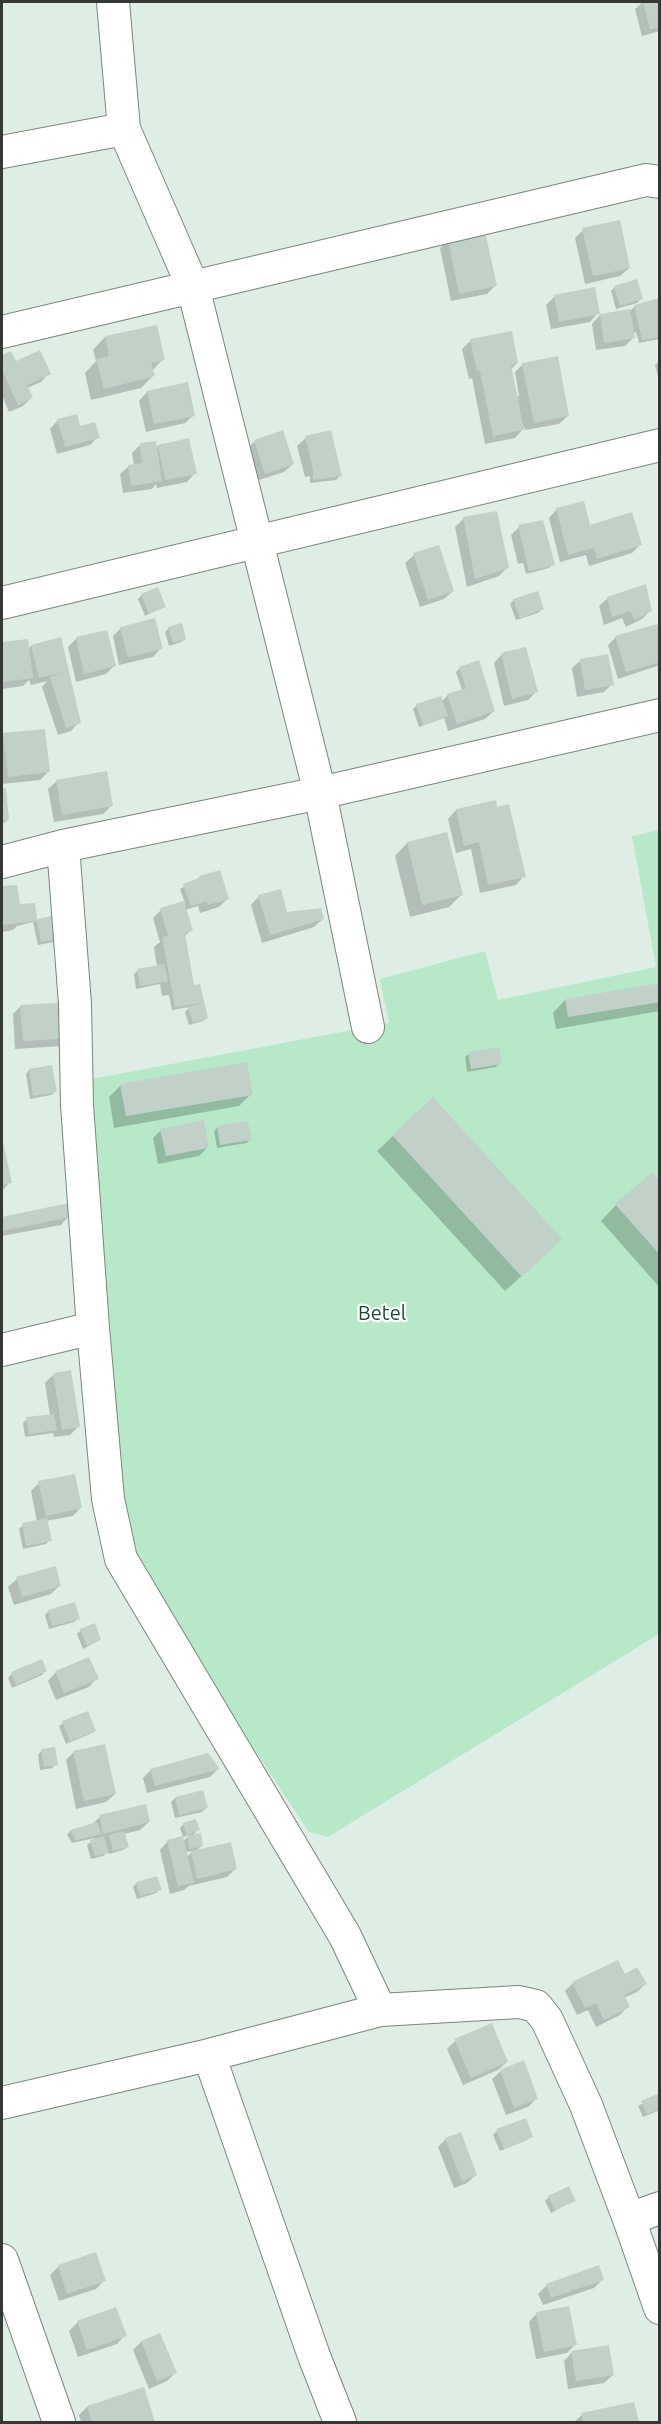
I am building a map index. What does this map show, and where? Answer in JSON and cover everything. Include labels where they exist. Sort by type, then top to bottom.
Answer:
[{"type":"street","points":[[113,2],[124,129],[193,287],[320,793],[368,1027]]},
{"type":"street","points":[[2,152],[124,129]]},
{"type":"street","points":[[2,332],[646,180],[660,182]]},
{"type":"street","points":[[2,603],[660,444]]},
{"type":"street","points":[[2,862],[63,846],[320,793],[660,715]]},
{"type":"street","points":[[63,846],[75,1004],[77,1105],[93,1328],[108,1499],[121,1559],[345,1936],[380,2010]]},
{"type":"street","points":[[2,1350],[93,1328]]},
{"type":"street","points":[[2,2103],[210,2055],[380,2010],[519,2002],[536,2006],[547,2020],[586,2105],[660,2308]]},
{"type":"street","points":[[210,2055],[314,2356],[340,2422]]},
{"type":"street","points":[[629,2219],[660,2208]]},
{"type":"street","points":[[2,2260],[59,2422]]},
{"type":"green space","name":"Betel","points":[[659,830],[659,1634],[328,1837],[309,1832],[127,1558],[81,1081],[389,1023],[380,979],[485,951],[498,1000],[656,967],[632,836]]},
{"type":"building","points":[[643,2],[660,2],[660,28],[650,29]]},
{"type":"building","points":[[620,220],[630,268],[593,276],[582,228]]},
{"type":"building","points":[[485,231],[497,286],[459,294],[448,239]]},
{"type":"building","points":[[637,279],[643,299],[620,306],[614,286]]},
{"type":"building","points":[[595,287],[600,314],[559,322],[554,295]]},
{"type":"building","points":[[660,298],[660,337],[642,340],[634,305]]},
{"type":"building","points":[[630,309],[635,338],[604,343],[600,314]]},
{"type":"building","points":[[157,325],[165,360],[151,363],[155,376],[104,389],[96,359],[109,356],[105,336]]},
{"type":"building","points":[[512,331],[518,363],[511,365],[524,430],[493,436],[480,371],[477,371],[470,339]]},
{"type":"building","points":[[40,350],[51,374],[27,385],[33,398],[18,405],[2,370],[2,355],[11,351],[16,361]]},
{"type":"building","points":[[558,356],[569,416],[534,423],[522,363]]},
{"type":"building","points":[[188,382],[195,416],[154,424],[147,391]]},
{"type":"building","points":[[77,414],[80,426],[95,422],[100,438],[65,447],[57,419]]},
{"type":"building","points":[[283,430],[294,464],[265,474],[254,440]]},
{"type":"building","points":[[331,430],[342,476],[313,480],[313,469],[305,436]]},
{"type":"building","points":[[189,438],[197,474],[165,480],[158,445]]},
{"type":"building","points":[[156,441],[162,481],[131,486],[128,465],[142,463],[140,443]]},
{"type":"building","points":[[584,501],[590,525],[632,512],[642,545],[597,559],[594,548],[568,555],[556,508]]},
{"type":"building","points":[[497,511],[509,568],[475,579],[463,517]]},
{"type":"building","points":[[543,520],[555,565],[529,571],[518,525]]},
{"type":"building","points":[[439,545],[454,591],[428,600],[413,553]]},
{"type":"building","points":[[646,584],[652,611],[635,620],[630,611],[612,617],[607,597]]},
{"type":"building","points":[[158,587],[166,607],[149,614],[141,594]]},
{"type":"building","points":[[538,591],[544,609],[520,618],[513,599]]},
{"type":"building","points":[[155,618],[163,649],[128,657],[120,627]]},
{"type":"building","points":[[182,623],[186,639],[173,643],[168,627]]},
{"type":"building","points":[[657,624],[660,633],[660,662],[626,672],[615,636]]},
{"type":"building","points":[[107,630],[116,666],[84,674],[76,637]]},
{"type":"building","points":[[61,637],[81,723],[66,728],[50,677],[64,672],[39,678],[31,645]]},
{"type":"building","points":[[28,639],[33,678],[3,682],[2,642]]},
{"type":"building","points":[[526,647],[538,692],[512,699],[501,653]]},
{"type":"building","points":[[608,654],[614,685],[585,690],[580,659]]},
{"type":"building","points":[[479,660],[495,711],[457,724],[447,694],[466,688],[459,667]]},
{"type":"building","points":[[441,696],[448,716],[423,725],[416,704]]},
{"type":"building","points":[[45,729],[50,772],[8,777],[3,733]]},
{"type":"building","points":[[107,771],[113,806],[62,815],[56,780]]},
{"type":"building","points":[[6,788],[9,820],[2,821],[2,789]]},
{"type":"building","points":[[496,800],[497,807],[509,804],[526,877],[488,885],[479,842],[464,846],[456,809]]},
{"type":"building","points":[[447,832],[463,895],[422,905],[407,842]]},
{"type":"building","points":[[220,870],[229,899],[208,905],[207,901],[191,906],[183,884],[200,878],[199,876]]},
{"type":"building","points":[[17,885],[20,904],[35,903],[37,919],[61,914],[65,938],[41,942],[37,921],[3,925],[2,886]]},
{"type":"building","points":[[281,889],[287,912],[321,908],[324,919],[270,935],[258,895]]},
{"type":"building","points":[[184,901],[193,931],[185,933],[194,985],[200,984],[208,1018],[193,1023],[188,1007],[203,1003],[175,1007],[162,937],[168,936],[160,908]]},
{"type":"building","points":[[164,964],[168,981],[140,986],[137,969]]},
{"type":"building","points":[[660,983],[660,1002],[568,1017],[565,999]]},
{"type":"building","points":[[70,1002],[73,1038],[23,1041],[20,1005]]},
{"type":"building","points":[[499,1047],[502,1064],[471,1069],[468,1052]]},
{"type":"building","points":[[247,1062],[253,1095],[126,1116],[120,1084]]},
{"type":"building","points":[[52,1065],[57,1092],[33,1096],[29,1069]]},
{"type":"building","points":[[433,1097],[562,1239],[522,1277],[392,1135]]},
{"type":"building","points":[[204,1120],[209,1148],[166,1156],[160,1129]]},
{"type":"building","points":[[248,1121],[252,1140],[220,1145],[217,1126]]},
{"type":"building","points":[[2,1137],[12,1183],[2,1185]]},
{"type":"building","points":[[652,1172],[660,1181],[660,1255],[615,1204]]},
{"type":"building","points":[[68,1203],[70,1217],[2,1231],[2,1217]]},
{"type":"building","points":[[71,1370],[80,1427],[62,1430],[53,1373]]},
{"type":"building","points":[[54,1414],[57,1430],[29,1434],[26,1417]]},
{"type":"building","points":[[75,1474],[82,1508],[46,1516],[38,1481]]},
{"type":"building","points":[[47,1518],[52,1541],[26,1546],[22,1523]]},
{"type":"building","points":[[56,1566],[61,1586],[22,1597],[16,1577]]},
{"type":"building","points":[[75,1602],[80,1619],[52,1626],[48,1610]]},
{"type":"building","points":[[95,1623],[101,1640],[87,1646],[80,1629]]},
{"type":"building","points":[[89,1657],[99,1679],[64,1693],[55,1671]]},
{"type":"building","points":[[42,1659],[47,1671],[16,1685],[11,1672]]},
{"type":"building","points":[[88,1711],[96,1731],[70,1741],[62,1721]]},
{"type":"building","points":[[105,1744],[116,1794],[84,1801],[73,1751]]},
{"type":"building","points":[[55,1747],[58,1765],[44,1767],[41,1749]]},
{"type":"building","points":[[208,1753],[220,1769],[155,1786],[150,1769]]},
{"type":"building","points":[[203,1790],[208,1808],[179,1815],[175,1797]]},
{"type":"building","points":[[146,1804],[150,1822],[103,1834],[99,1815]]},
{"type":"building","points":[[196,1819],[200,1830],[187,1835],[183,1823]]},
{"type":"building","points":[[97,1822],[101,1834],[76,1840],[70,1830]]},
{"type":"building","points":[[124,1831],[129,1847],[113,1851],[109,1835]]},
{"type":"building","points":[[201,1833],[203,1846],[189,1849],[187,1836]]},
{"type":"building","points":[[104,1836],[109,1853],[95,1856],[90,1840]]},
{"type":"building","points":[[183,1836],[194,1883],[178,1886],[167,1840]]},
{"type":"building","points":[[231,1842],[237,1869],[197,1879],[191,1851]]},
{"type":"building","points":[[157,1876],[162,1890],[140,1896],[136,1882]]},
{"type":"building","points":[[618,1960],[625,1974],[637,1967],[647,1984],[624,1995],[630,2007],[604,2020],[596,2003],[585,2008],[572,1982]]},
{"type":"building","points":[[492,2023],[508,2062],[471,2078],[454,2039]]},
{"type":"building","points":[[524,2060],[538,2099],[514,2108],[500,2070]]},
{"type":"building","points":[[660,2093],[660,2109],[647,2114],[641,2101]]},
{"type":"building","points":[[526,2118],[533,2137],[504,2149],[496,2129]]},
{"type":"building","points":[[461,2132],[477,2175],[462,2181],[445,2138]]},
{"type":"building","points":[[569,2186],[576,2201],[555,2210],[548,2196]]},
{"type":"building","points":[[96,2252],[106,2281],[67,2294],[58,2265]]},
{"type":"building","points":[[599,2265],[604,2280],[551,2298],[546,2284]]},
{"type":"building","points":[[569,2306],[577,2345],[544,2352],[536,2312]]},
{"type":"building","points":[[116,2307],[127,2336],[87,2350],[77,2321]]},
{"type":"building","points":[[160,2333],[177,2373],[157,2381],[141,2341]]},
{"type":"building","points":[[609,2345],[614,2375],[576,2381],[571,2351]]},
{"type":"building","points":[[144,2387],[155,2422],[92,2422],[87,2406]]},
{"type":"building","points":[[634,2402],[639,2422],[583,2422],[581,2413]]}]
